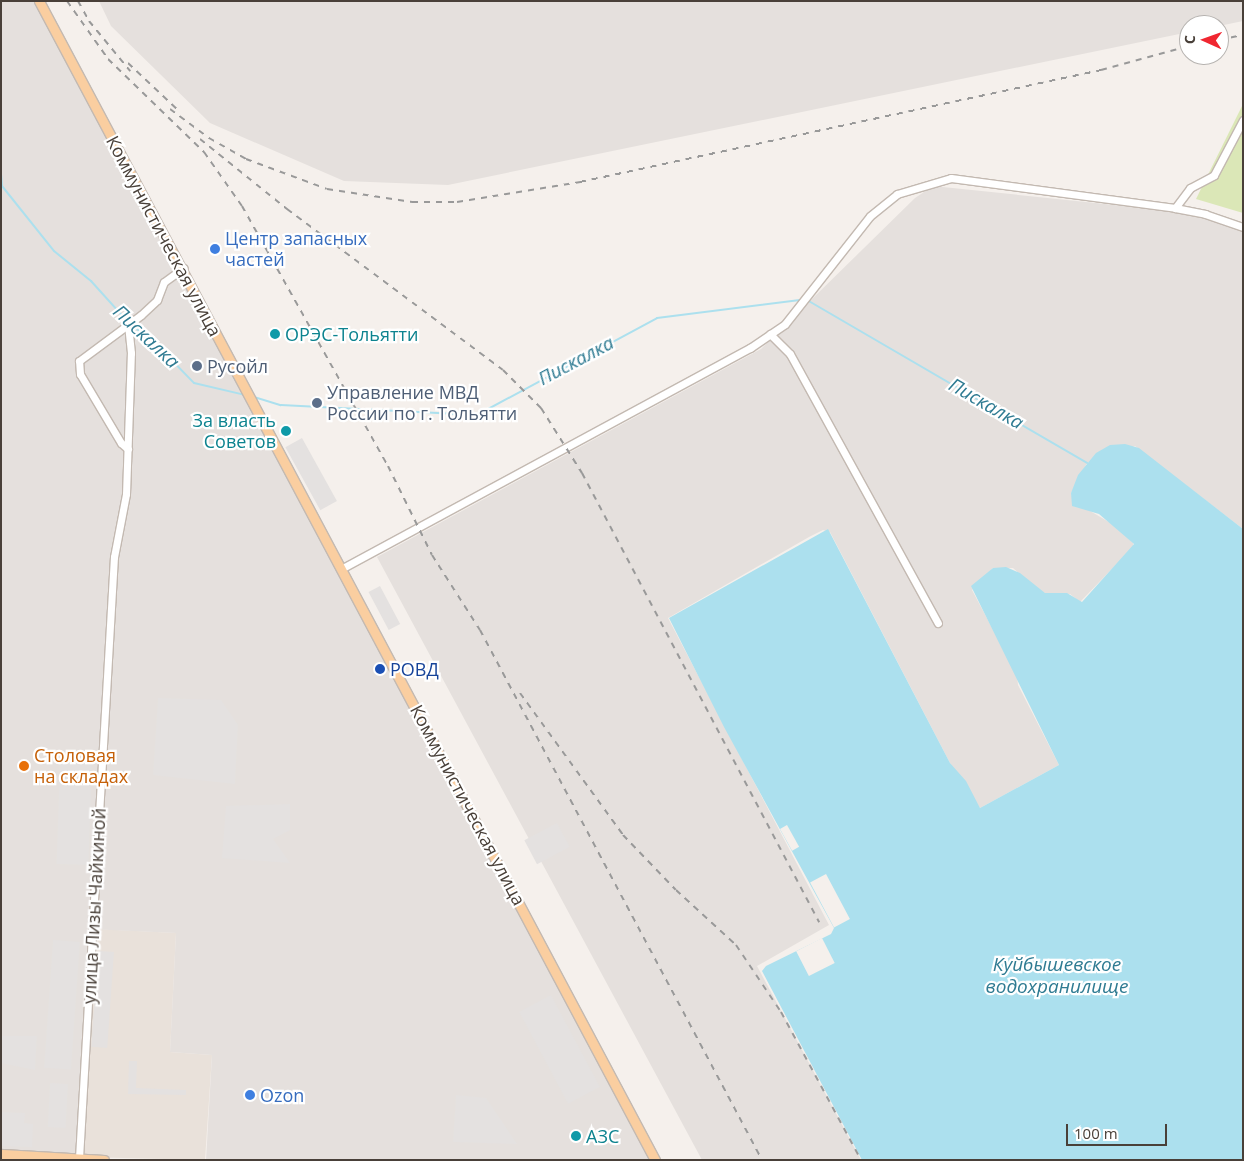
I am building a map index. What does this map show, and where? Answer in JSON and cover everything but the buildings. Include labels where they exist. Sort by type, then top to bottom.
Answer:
[{"type":"main road","name":"Коммунистическая улица","points":[[39,1],[183,268],[341,569],[444,758],[655,1160]]},
{"type":"main road","points":[[1,1154],[104,1160]]},
{"type":"street","points":[[1174,208],[1190,188],[1214,175],[1243,120]]},
{"type":"street","points":[[341,569],[512,475],[613,424],[750,348],[785,324],[870,216],[897,194],[921,185],[951,178],[1174,208],[1205,214],[1243,227]]},
{"type":"street","points":[[128,449],[121,443],[80,374],[79,361],[157,300],[164,282],[183,268]]},
{"type":"street","name":"улица Лизы Чайкиной","points":[[79,1159],[114,558],[126,494],[131,353],[128,324]]},
{"type":"street","points":[[770,334],[790,354],[938,623]]},
{"type":"shaded area","points":[[1,1],[37,1],[649,1160],[206,1160],[212,1055],[170,1052],[176,933],[88,929],[77,1155],[1,1151]]},
{"type":"shaded area","points":[[99,1],[1243,1],[1243,21],[1229,24],[1229,15],[1179,15],[1179,34],[448,185],[344,181],[210,123],[111,26]]},
{"type":"shaded area","points":[[933,186],[1211,215],[1243,226],[1243,529],[1135,446],[1087,463],[1071,493],[1075,507],[1085,508],[1114,525],[1133,543],[1133,547],[1080,602],[1070,594],[1045,593],[1037,590],[1013,568],[993,568],[972,590],[1017,675],[1018,685],[1059,765],[980,808],[950,763],[830,532],[823,530],[809,537],[668,618],[829,925],[757,966],[861,1160],[702,1160],[377,557],[761,349],[915,198]]},
{"type":"shaded area","points":[[302,438],[337,501],[320,510],[285,447]]},
{"type":"shaded area","points":[[380,586],[400,624],[389,630],[369,592]]},
{"type":"shaded area","points":[[158,698],[221,700],[238,725],[235,784],[153,775]]},
{"type":"shaded area","points":[[60,763],[92,764],[88,865],[56,864]]},
{"type":"shaded area","points":[[290,804],[290,830],[273,839],[290,863],[222,858],[226,806]]},
{"type":"shaded area","points":[[557,823],[570,847],[537,864],[524,840]]},
{"type":"shaded area","points":[[97,929],[176,933],[170,1052],[212,1055],[205,1160],[82,1157]]},
{"type":"shaded area","points":[[53,940],[80,942],[71,1070],[44,1068]]},
{"type":"shaded area","points":[[98,951],[114,952],[107,1048],[91,1047]]},
{"type":"shaded area","points":[[551,995],[600,1087],[568,1104],[519,1012]]},
{"type":"shaded area","points":[[1,1036],[37,1036],[35,1070],[1,1063]]},
{"type":"shaded area","points":[[129,1061],[137,1061],[136,1088],[186,1090],[186,1095],[128,1094]]},
{"type":"shaded area","points":[[50,1083],[68,1084],[66,1128],[48,1127]]},
{"type":"shaded area","points":[[456,1095],[486,1098],[517,1144],[453,1142]]},
{"type":"shaded area","points":[[1,1112],[25,1113],[24,1123],[33,1124],[32,1147],[1,1146]]},
{"type":"green space","points":[[1243,104],[1243,213],[1196,199]]},
{"type":"water","name":"Куйбышевское водохранилище","points":[[1125,444],[1139,448],[1243,529],[1243,1160],[862,1160],[762,971],[766,966],[831,934],[834,928],[724,727],[669,618],[828,529],[950,763],[966,781],[980,808],[1059,765],[971,586],[993,568],[1006,567],[1020,573],[1045,593],[1067,593],[1082,602],[1134,544],[1099,514],[1072,506],[1071,493],[1078,475],[1096,453],[1110,445]]},
{"type":"pier","points":[[787,825],[799,847],[792,851],[780,829]]},
{"type":"pier","points":[[826,874],[850,919],[834,927],[810,882]]},
{"type":"pier","points":[[822,938],[835,963],[809,976],[796,951]]},
{"type":"waterway","name":"Пискалка","points":[[1,174],[2,186],[54,251],[91,281],[128,322]]},
{"type":"waterway","name":"Пискалка","points":[[254,397],[281,405],[477,415],[657,318],[800,300]]},
{"type":"waterway","name":"Пискалка","points":[[807,300],[1087,463]]},
{"type":"waterway","name":"Пискалка","points":[[132,325],[159,347],[194,383],[245,395]]},
{"type":"railway","points":[[67,1],[108,59],[204,152],[242,206],[388,466],[432,555],[480,630],[762,1160]]},
{"type":"railway","points":[[78,1],[89,21],[130,71]]},
{"type":"railway","points":[[1229,38],[1243,35]]},
{"type":"railway","points":[[170,109],[209,138],[246,159],[327,189],[412,202],[457,202],[580,182],[1101,70],[1179,49]]},
{"type":"railway","points":[[128,63],[179,111]]},
{"type":"railway","points":[[200,139],[287,209],[503,370],[541,408],[582,473],[819,922]]},
{"type":"railway","points":[[520,693],[623,835],[676,890],[736,945],[781,1012],[861,1160]]},
{"type":"place","name":"Центр запасных частей","points":[[215,249]]},
{"type":"place","name":"ОРЭС-Тольятти","points":[[275,334]]},
{"type":"place","name":"Русойл","points":[[197,366]]},
{"type":"place","name":"Управление МВД России по г. Тольятти","points":[[317,403]]},
{"type":"place","name":"За власть Советов","points":[[286,431]]},
{"type":"place","name":"РОВД","points":[[380,669]]},
{"type":"place","name":"Столовая на складах","points":[[24,766]]},
{"type":"place","name":"Ozon","points":[[250,1095]]},
{"type":"place","name":"АЗС","points":[[576,1136]]}]
